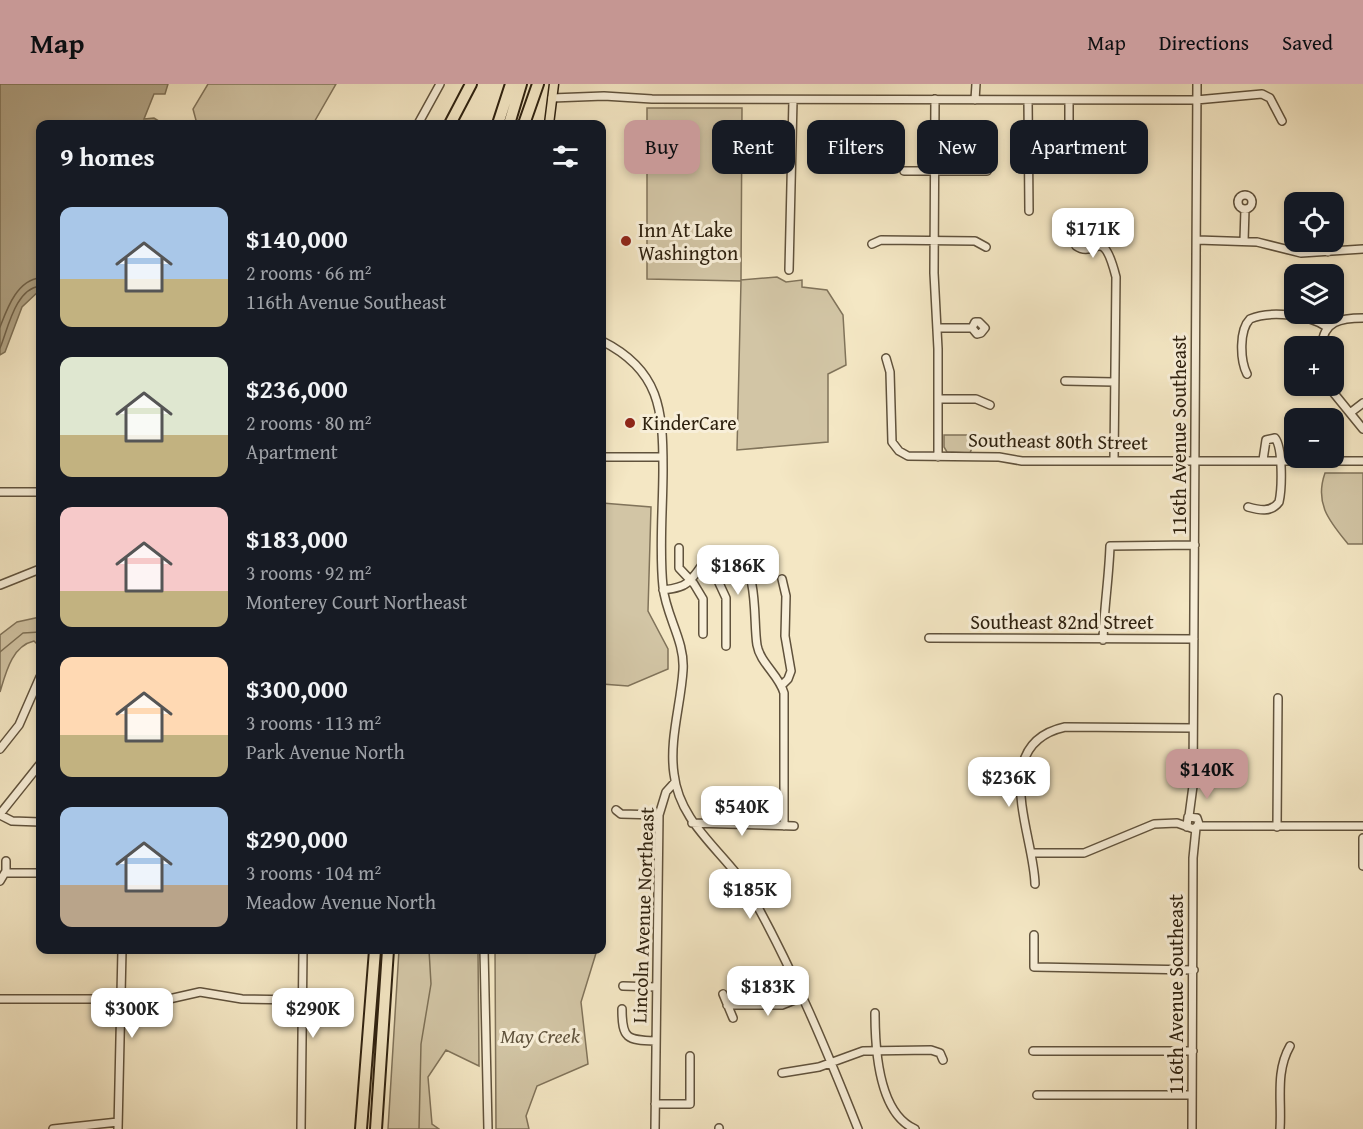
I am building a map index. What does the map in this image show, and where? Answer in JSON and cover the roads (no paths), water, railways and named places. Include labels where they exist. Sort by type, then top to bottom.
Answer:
[{"type":"highway","points":[[452,120],[471,84]]},
{"type":"highway","points":[[499,120],[511,84]]},
{"type":"highway","points":[[510,120],[521,84]]},
{"type":"highway","points":[[525,120],[538,84]]},
{"type":"highway","points":[[361,1129],[375,954]]},
{"type":"highway","points":[[376,1129],[388,954]]},
{"type":"main road","points":[[549,120],[554,84]]},
{"type":"street","points":[[420,120],[440,84]]},
{"type":"street","points":[[975,100],[976,84]]},
{"type":"street","name":"116th Avenue Southeast","points":[[1192,1129],[1197,84]]},
{"type":"street","points":[[552,98],[604,96],[652,99],[793,100],[1196,100],[1262,94],[1270,98],[1282,121]]},
{"type":"street","points":[[935,99],[935,120]]},
{"type":"street","points":[[789,270],[793,100]]},
{"type":"street","points":[[1028,100],[1029,211]]},
{"type":"street","points":[[1069,100],[1069,120]]},
{"type":"street","points":[[936,174],[934,273],[938,370],[938,457]]},
{"type":"street","points":[[1245,209],[1245,241]]},
{"type":"street","points":[[872,244],[881,240],[975,241],[986,247]]},
{"type":"street","points":[[1197,240],[1245,241],[1284,249]]},
{"type":"street","points":[[1076,246],[1081,249],[1100,246],[1106,248],[1111,255],[1116,277],[1114,459]]},
{"type":"street","points":[[1344,251],[1363,249]]},
{"type":"street","points":[[1296,252],[1328,252]]},
{"type":"street","points":[[1247,374],[1243,362],[1243,329],[1250,319],[1260,316],[1303,316],[1328,327]]},
{"type":"street","points":[[1325,336],[1328,327],[1340,319],[1363,318]]},
{"type":"street","points":[[937,328],[972,328]]},
{"type":"street","points":[[606,343],[631,358],[648,378],[658,399],[663,420],[663,590],[683,661],[673,759],[675,782],[692,823],[750,891],[832,1061],[858,1129]]},
{"type":"street","name":"Southeast 80th Street","points":[[886,358],[890,372],[891,437],[898,451],[908,456],[999,457],[1022,461],[1114,459],[1363,461]]},
{"type":"street","points":[[1065,381],[1114,382]]},
{"type":"street","points":[[1336,396],[1363,429]]},
{"type":"street","points":[[938,399],[976,399],[990,405]]},
{"type":"street","points":[[1350,413],[1363,404]]},
{"type":"street","points":[[1248,507],[1266,510],[1275,507],[1279,502],[1279,443],[1272,437],[1266,440],[1263,460]]},
{"type":"street","points":[[606,457],[663,457]]},
{"type":"street","points":[[0,492],[36,492]]},
{"type":"street","points":[[1103,640],[1104,600],[1109,577],[1110,546],[1195,545]]},
{"type":"street","points":[[679,548],[679,568],[690,579],[703,599],[703,634]]},
{"type":"street","points":[[663,590],[685,584],[707,557],[726,551],[741,558],[754,596],[759,652],[782,685],[786,715],[784,826]]},
{"type":"street","points":[[707,557],[726,598],[726,646]]},
{"type":"street","points":[[0,585],[36,571]]},
{"type":"street","points":[[782,579],[786,596],[785,636],[791,671],[788,679],[782,685]]},
{"type":"street","name":"Southeast 82nd Street","points":[[929,638],[1194,639]]},
{"type":"street","points":[[0,749],[19,725],[36,686]]},
{"type":"street","points":[[1277,827],[1278,698]]},
{"type":"street","points":[[1035,884],[1022,814],[1021,770],[1035,742],[1052,731],[1065,727],[1193,728]]},
{"type":"street","points":[[36,770],[0,815],[12,821],[36,822]]},
{"type":"street","name":"Lincoln Avenue Northeast","points":[[655,1129],[659,815],[666,792],[675,782]]},
{"type":"street","points":[[616,810],[621,814],[659,815]]},
{"type":"street","points":[[692,823],[794,826]]},
{"type":"street","points":[[1031,853],[1084,854],[1148,825],[1167,823],[1277,827],[1363,826]]},
{"type":"street","points":[[1363,838],[1363,866]]},
{"type":"street","points":[[0,881],[5,873],[6,861]]},
{"type":"street","points":[[5,873],[36,873]]},
{"type":"street","points":[[1034,934],[1034,967],[1194,970]]},
{"type":"street","points":[[53,1129],[118,1126],[122,954]]},
{"type":"street","points":[[301,1129],[303,954]]},
{"type":"street","points":[[484,954],[488,1129]]},
{"type":"street","points":[[623,986],[656,987]]},
{"type":"street","points":[[0,999],[169,999],[200,992],[242,999],[302,1000]]},
{"type":"street","points":[[723,994],[733,1018]]},
{"type":"street","points":[[727,1005],[782,1005],[802,997]]},
{"type":"street","points":[[622,1009],[622,1027],[627,1036],[632,1040],[655,1041]]},
{"type":"street","points":[[875,1013],[875,1050],[878,1066],[894,1110],[902,1122],[915,1129]]},
{"type":"street","points":[[1280,1129],[1282,1060],[1290,1046]]},
{"type":"street","points":[[782,1074],[813,1068],[854,1053],[875,1050],[931,1050],[939,1053],[943,1060]]},
{"type":"street","points":[[1033,1051],[1193,1051]]},
{"type":"street","points":[[655,1104],[690,1104],[690,1056]]},
{"type":"street","points":[[1037,1095],[1192,1095]]},
{"type":"water","points":[[0,84],[168,84],[165,94],[154,94],[144,119],[157,120],[36,120],[36,294],[22,307],[5,352],[0,355]]},
{"type":"waterway","name":"May Creek","points":[[0,652],[23,633],[36,632]]},
{"type":"waterway","name":"May Creek","points":[[419,1129],[421,1044],[431,984],[429,954]]},
{"type":"place","name":"Inn At Lake Washington","points":[[626,241]]},
{"type":"place","name":"KinderCare","points":[[630,423]]}]
